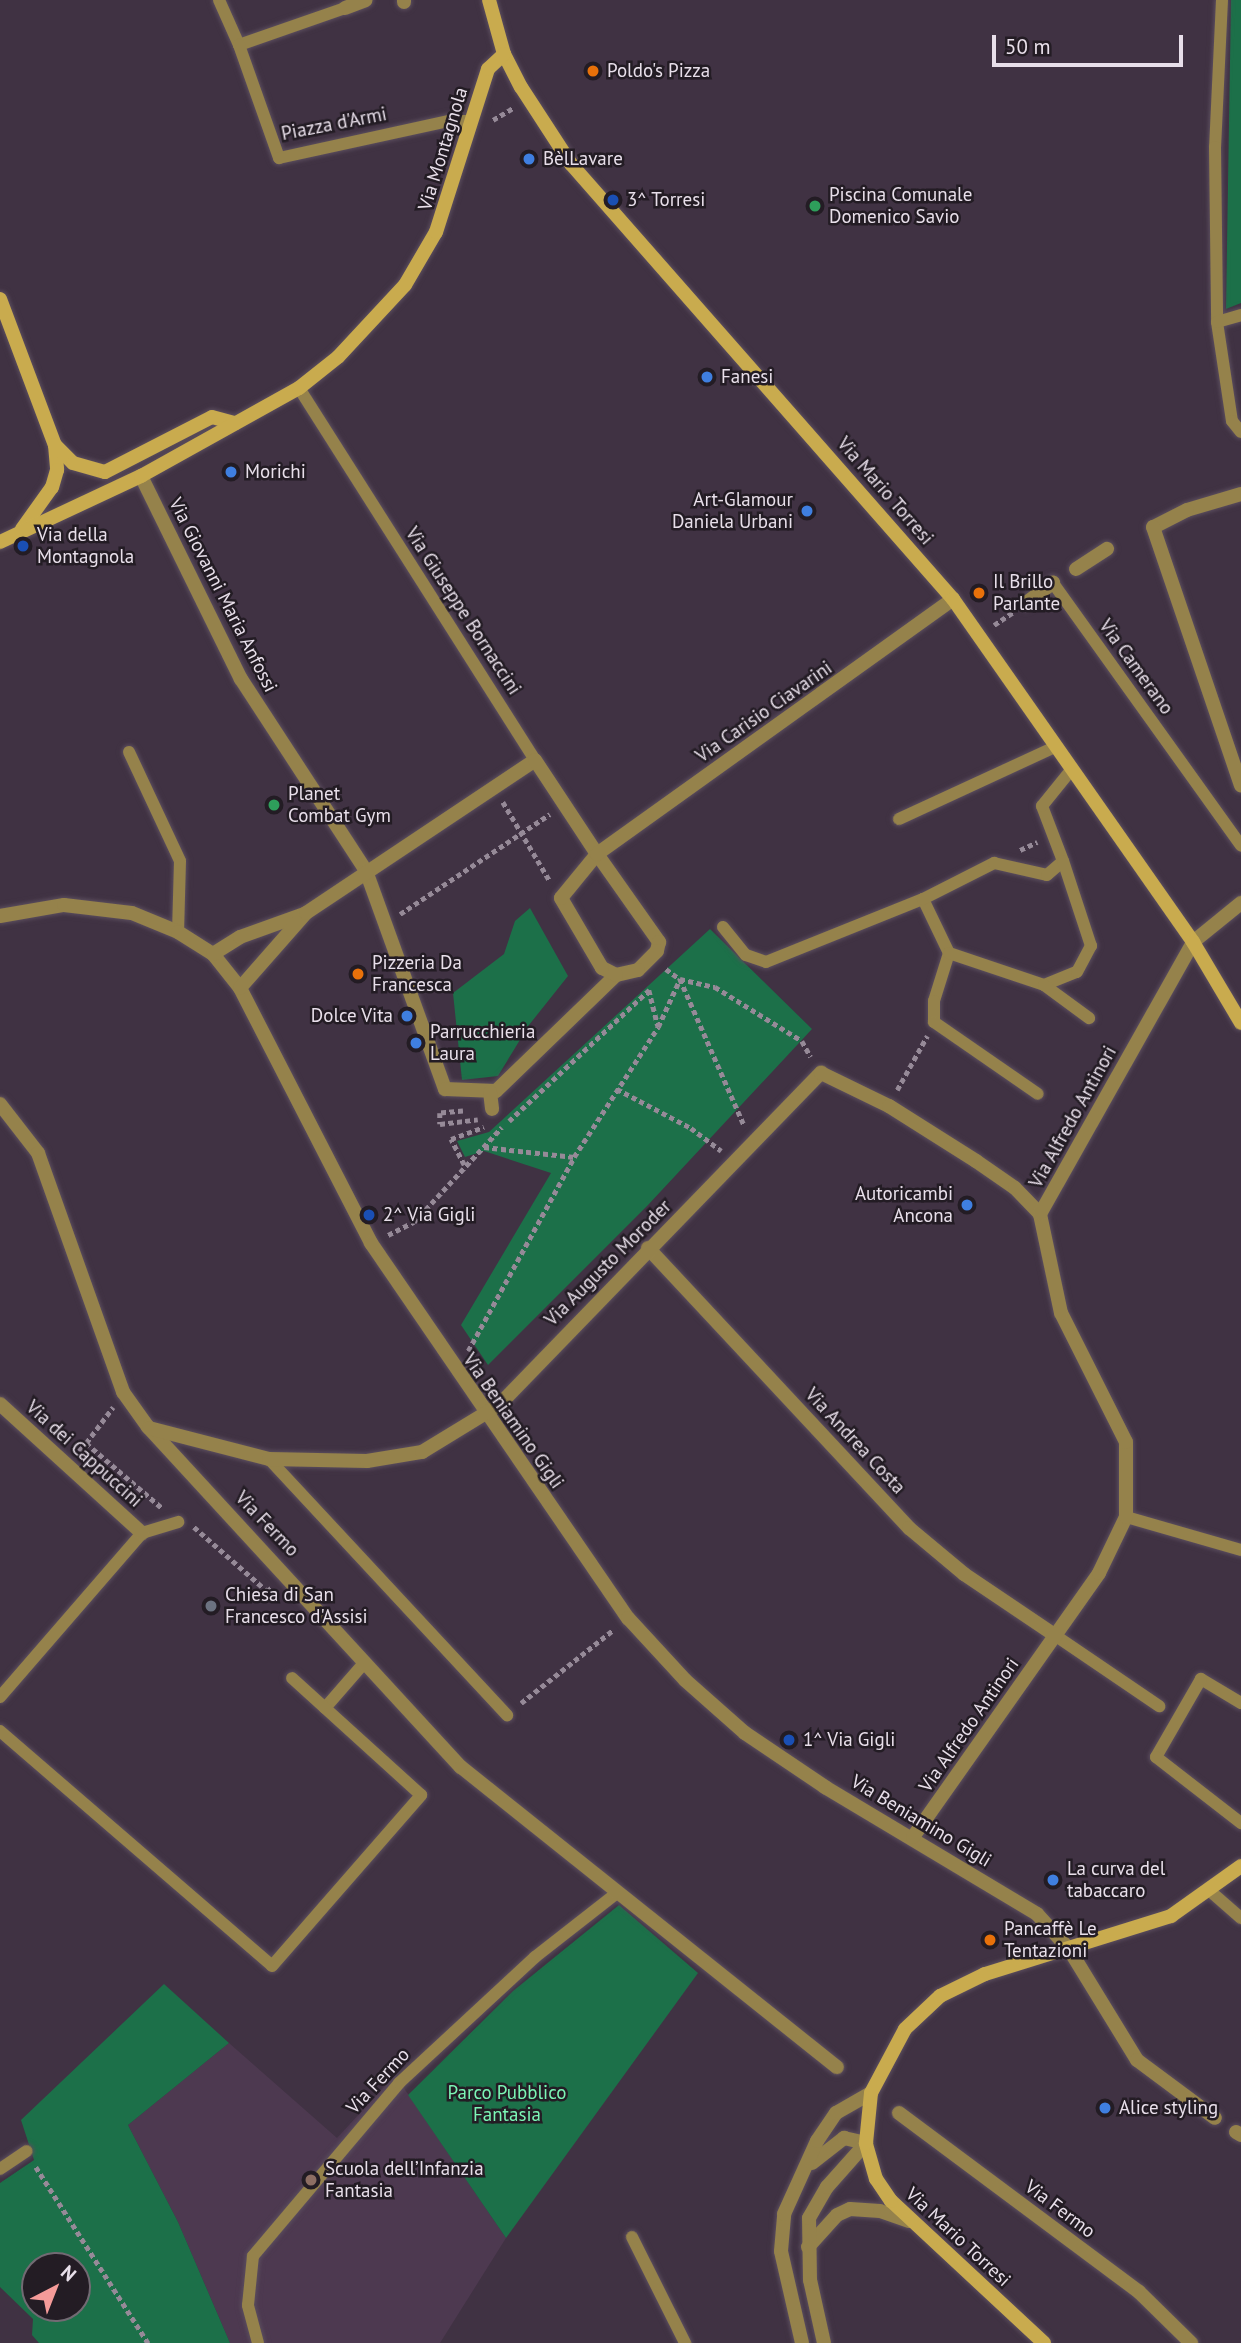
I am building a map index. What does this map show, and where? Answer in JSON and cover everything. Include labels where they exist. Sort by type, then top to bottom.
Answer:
[{"type":"street","points":[[345,8],[366,0]]},
{"type":"street","name":"Via Mario Torresi","points":[[489,0],[504,54],[535,111],[587,184],[953,600],[1193,942],[1241,1023]]},
{"type":"street","name":"Via Montagnola","points":[[0,542],[141,476],[299,388],[338,357],[405,285],[436,232],[488,69],[504,54]]},
{"type":"street","points":[[0,299],[55,445],[57,470],[52,487],[19,533]]},
{"type":"street","name":"Via Montagnola","points":[[55,445],[73,463],[105,472],[212,418],[235,423]]},
{"type":"street","name":"Via Giovanni Maria Anfossi","points":[[141,476],[241,680],[366,871],[388,923],[445,1089],[490,1092]]},
{"type":"street","points":[[1241,494],[1187,510],[1153,527],[1241,785]]},
{"type":"street","points":[[1076,569],[1107,548]]},
{"type":"street","name":"Via Camerano","points":[[1026,603],[1053,583]]},
{"type":"street","name":"Via Carisio Ciavarini","points":[[597,854],[953,600]]},
{"type":"street","points":[[240,988],[306,913],[535,760]]},
{"type":"street","name":"Via Giuseppe Bornaccini","points":[[535,760],[659,942],[638,971],[616,975]]},
{"type":"street","points":[[486,1114],[490,1092],[616,975],[602,968],[561,898],[597,854]]},
{"type":"street","points":[[1193,942],[1241,903]]},
{"type":"street","name":"Via Beniamino Gigli","points":[[0,916],[64,905],[132,913],[178,932],[214,954],[240,988],[371,1243],[449,1363],[628,1618],[685,1680],[745,1733],[825,1787],[913,1837],[1037,1914],[1069,1948],[1137,2060],[1215,2118]]},
{"type":"street","points":[[214,954],[240,937],[306,913]]},
{"type":"street","name":"Via Alfredo Antinori","points":[[913,1837],[1099,1573],[1126,1517],[1126,1442],[1062,1313],[1040,1214],[1193,942]]},
{"type":"street","points":[[821,1073],[889,1106],[965,1154],[1015,1188],[1040,1214]]},
{"type":"street","name":"Via Augusto Moroder","points":[[148,1427],[269,1460],[367,1461],[422,1452],[486,1416],[821,1073]]},
{"type":"street","name":"Via Fermo","points":[[0,1104],[38,1153],[124,1392],[148,1427],[286,1572],[461,1767],[837,2067]]},
{"type":"street","name":"Via Andrea Costa","points":[[648,1248],[909,1528],[964,1574],[1056,1636]]},
{"type":"street","name":"Via dei Cappuccini","points":[[0,1404],[142,1533]]},
{"type":"street","name":"Via Mario Torresi","points":[[1044,2343],[909,2221],[876,2179],[866,2143],[871,2093],[905,2029],[940,1996],[985,1974],[1171,1916],[1210,1891],[1241,1866]]},
{"type":"street","points":[[802,2343],[781,2251],[784,2214],[796,2183],[836,2113],[871,2093]]},
{"type":"street","name":"Via Fermo","points":[[899,2113],[1139,2292],[1191,2343]]},
{"type":"street","points":[[796,2183],[832,2144],[844,2138],[866,2143],[827,2187],[809,2218],[810,2280],[824,2343]]},
{"type":"street","points":[[808,2247],[837,2214],[850,2209],[880,2211],[909,2221]]},
{"type":"lane","name":"Piazza d'Armi","points":[[219,0],[239,46],[279,158],[449,121],[471,121]]},
{"type":"lane","points":[[1222,0],[1215,147],[1217,322],[1232,421],[1241,432]]},
{"type":"lane","points":[[239,46],[345,8]]},
{"type":"lane","points":[[1217,322],[1241,315]]},
{"type":"lane","name":"Via Giuseppe Bornaccini","points":[[299,388],[535,760]]},
{"type":"lane","name":"Via Camerano","points":[[1053,583],[1241,846]]},
{"type":"lane","points":[[899,819],[1055,747]]},
{"type":"lane","points":[[129,752],[180,862],[178,932]]},
{"type":"lane","points":[[1044,985],[1077,972],[1091,946],[1042,806],[1072,769]]},
{"type":"lane","points":[[723,927],[746,956],[766,962],[923,898],[994,863],[1047,875],[1063,861]]},
{"type":"lane","points":[[923,898],[948,953],[934,1001],[934,1022],[1038,1094]]},
{"type":"lane","points":[[948,953],[1044,985],[1089,1017]]},
{"type":"lane","points":[[269,1460],[507,1715]]},
{"type":"lane","points":[[1126,1517],[1241,1550]]},
{"type":"lane","name":"Via dei Cappuccini","points":[[0,1697],[142,1533],[178,1522]]},
{"type":"lane","points":[[1056,1636],[1159,1706]]},
{"type":"lane","points":[[325,1708],[365,1662]]},
{"type":"lane","points":[[0,1731],[272,1966],[421,1795],[292,1678]]},
{"type":"lane","points":[[1241,1703],[1201,1679],[1156,1757],[1241,1823]]},
{"type":"lane","points":[[1210,1891],[1241,1919]]},
{"type":"lane","name":"Via Fermo","points":[[258,2343],[248,2305],[253,2256],[399,2082],[535,1957],[617,1893]]},
{"type":"lane","points":[[0,2169],[27,2151]]},
{"type":"lane","points":[[632,2236],[685,2343]]},
{"type":"path","points":[[493,120],[514,108]]},
{"type":"path","points":[[979,636],[1026,603]]},
{"type":"path","points":[[495,789],[561,898]]},
{"type":"path","points":[[388,923],[564,805]]},
{"type":"path","points":[[449,1363],[472,1348],[574,1157],[658,1027],[680,979]]},
{"type":"path","points":[[680,979],[715,987],[802,1041],[821,1073]]},
{"type":"path","points":[[680,979],[753,1145]]},
{"type":"path","points":[[371,1243],[414,1222],[464,1165],[649,990],[658,1027]]},
{"type":"path","points":[[896,1091],[934,1022]]},
{"type":"path","points":[[617,1089],[691,1128],[736,1163]]},
{"type":"path","points":[[440,1113],[486,1114],[440,1124],[440,1113]]},
{"type":"path","points":[[464,1165],[451,1139],[489,1126]]},
{"type":"path","points":[[483,1147],[574,1157]]},
{"type":"path","points":[[67,1465],[124,1392]]},
{"type":"path","points":[[86,1443],[178,1522],[187,1521],[267,1591],[286,1572]]},
{"type":"path","points":[[507,1715],[611,1631]]},
{"type":"path","points":[[27,2151],[148,2343]]},
{"type":"shaded area","name":"Scuola dell’Infanzia Fantasia","points":[[229,2043],[337,2138],[395,2075],[506,2238],[440,2343],[230,2343],[178,2222],[128,2125]]},
{"type":"green space","points":[[1231,0],[1241,0],[1241,303],[1226,309]]},
{"type":"green space","points":[[530,908],[568,976],[529,1025],[498,1076],[462,1080],[453,993],[504,954],[515,921]]},
{"type":"green space","points":[[710,929],[812,1029],[648,1205],[488,1365],[461,1325],[551,1173],[484,1151],[465,1157],[457,1141],[489,1132]]},
{"type":"green space","name":"Parco Pubblico Fantasia","points":[[619,1905],[698,1973],[506,2238],[408,2095],[513,1991]]},
{"type":"green space","points":[[164,1984],[229,2043],[128,2125],[178,2222],[230,2343],[39,2343],[32,2335],[33,2322],[91,2322],[91,2252],[21,2252],[21,2307],[0,2287],[0,2183],[34,2160],[21,2120]]},
{"type":"place","name":"Poldo's Pizza","points":[[593,71]]},
{"type":"place","name":"BèlLavare","points":[[529,159]]},
{"type":"place","name":"3^ Torresi","points":[[613,200]]},
{"type":"place","name":"Piscina Comunale Domenico Savio","points":[[815,206]]},
{"type":"place","name":"Fanesi","points":[[707,377]]},
{"type":"place","name":"Morichi","points":[[231,472]]},
{"type":"place","name":"Art-Glamour Daniela Urbani","points":[[807,511]]},
{"type":"place","name":"Via della Montagnola","points":[[23,546]]},
{"type":"place","name":"Il Brillo Parlante","points":[[979,593]]},
{"type":"place","name":"Planet Combat Gym","points":[[274,805]]},
{"type":"place","name":"Pizzeria Da Francesca","points":[[358,974]]},
{"type":"place","name":"Dolce Vita","points":[[407,1016]]},
{"type":"place","name":"Parrucchieria Laura","points":[[416,1043]]},
{"type":"place","name":"Autoricambi Ancona","points":[[967,1205]]},
{"type":"place","name":"2^ Via Gigli","points":[[369,1215]]},
{"type":"place","name":"Chiesa di San Francesco d'Assisi","points":[[211,1606]]},
{"type":"place","name":"1^ Via Gigli","points":[[789,1740]]},
{"type":"place","name":"La curva del tabaccaro","points":[[1053,1880]]},
{"type":"place","name":"Pancaffè Le Tentazioni","points":[[990,1940]]},
{"type":"place","name":"Alice styling","points":[[1105,2108]]},
{"type":"place","name":"Scuola dell’Infanzia Fantasia","points":[[311,2180]]}]
